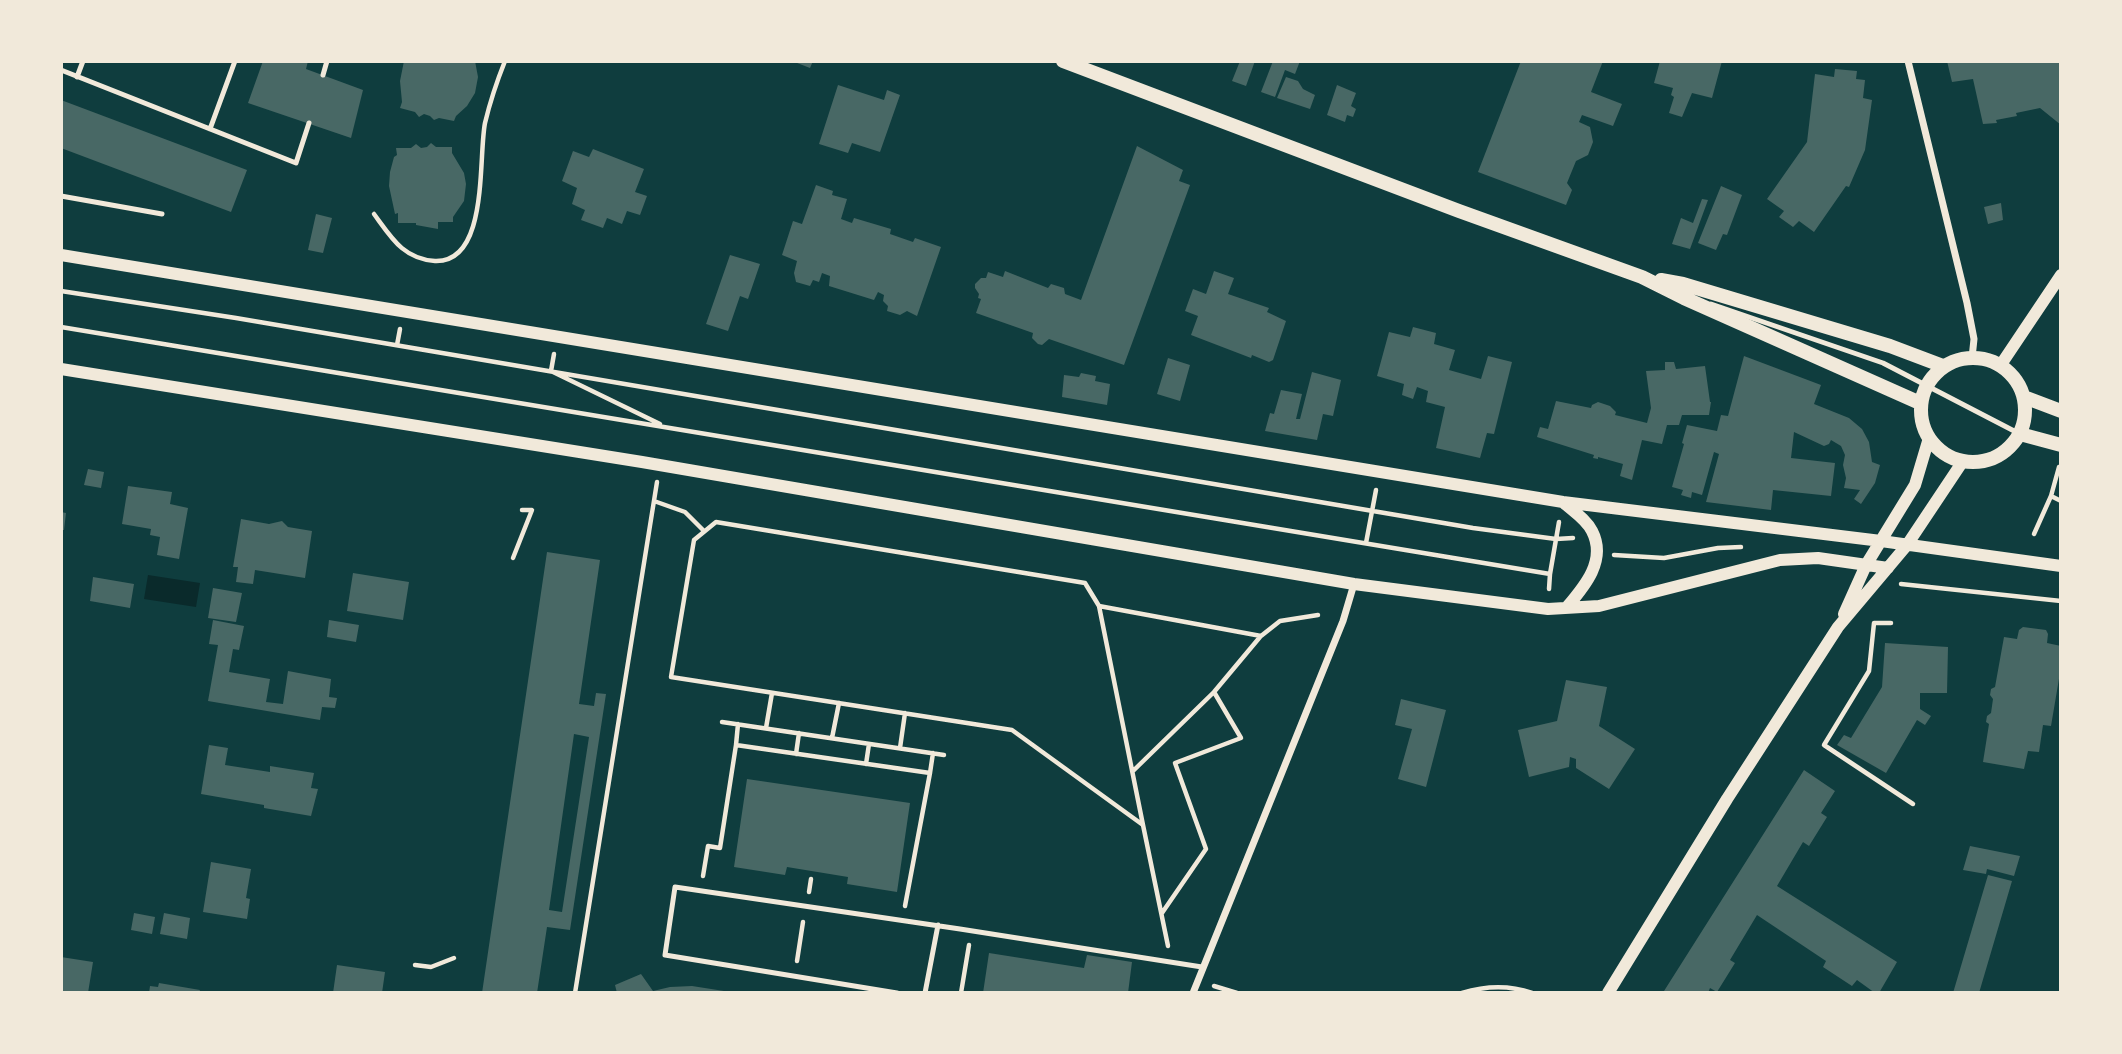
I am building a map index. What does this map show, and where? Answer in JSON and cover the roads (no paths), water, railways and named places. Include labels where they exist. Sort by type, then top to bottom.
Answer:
[{"type":"main road","points":[[1063,61],[1459,211],[1642,277],[1920,403]]},
{"type":"main road","points":[[1642,277],[1683,284],[1890,346],[1943,366]]},
{"type":"main road","points":[[1959,359],[1991,361],[2000,366],[2009,372],[2024,397],[2025,418],[2020,434],[2010,447],[1996,457],[1980,462],[1947,456],[1933,445],[1924,429],[1920,403],[1926,384],[1943,366],[1959,359]]},
{"type":"main road","points":[[2024,397],[2061,411]]},
{"type":"main road","points":[[2020,434],[2061,445]]},
{"type":"street","points":[[1908,61],[1967,303],[1974,339],[1972,358]]},
{"type":"street","points":[[61,255],[1379,472],[1562,508],[1881,541],[2061,566]]},
{"type":"street","points":[[2000,366],[2061,275]]},
{"type":"street","points":[[61,369],[659,466],[1354,584],[1548,609],[1598,606],[1780,560],[1818,558],[1888,568]]},
{"type":"street","points":[[1838,627],[1866,565],[1915,485],[1929,438]]},
{"type":"street","points":[[1608,993],[1727,799],[1838,627],[1907,545],[1963,461]]},
{"type":"street","points":[[1562,508],[1585,521],[1593,532],[1596,549],[1596,564],[1589,580],[1567,607]]},
{"type":"street","points":[[1193,993],[1343,621],[1354,584]]},
{"type":"lane","points":[[78,77],[83,61]]},
{"type":"lane","points":[[210,129],[235,61]]},
{"type":"lane","points":[[323,75],[327,61]]},
{"type":"lane","points":[[61,71],[296,163],[309,122]]},
{"type":"lane","points":[[61,196],[162,214]]},
{"type":"lane","points":[[1684,298],[1718,305],[1871,359],[1926,384],[2020,434]]},
{"type":"lane","points":[[897,993],[665,955],[675,887],[1202,967]]},
{"type":"lane","points":[[925,993],[938,925]]},
{"type":"water","points":[[148,575],[200,583],[196,607],[144,599]]}]
